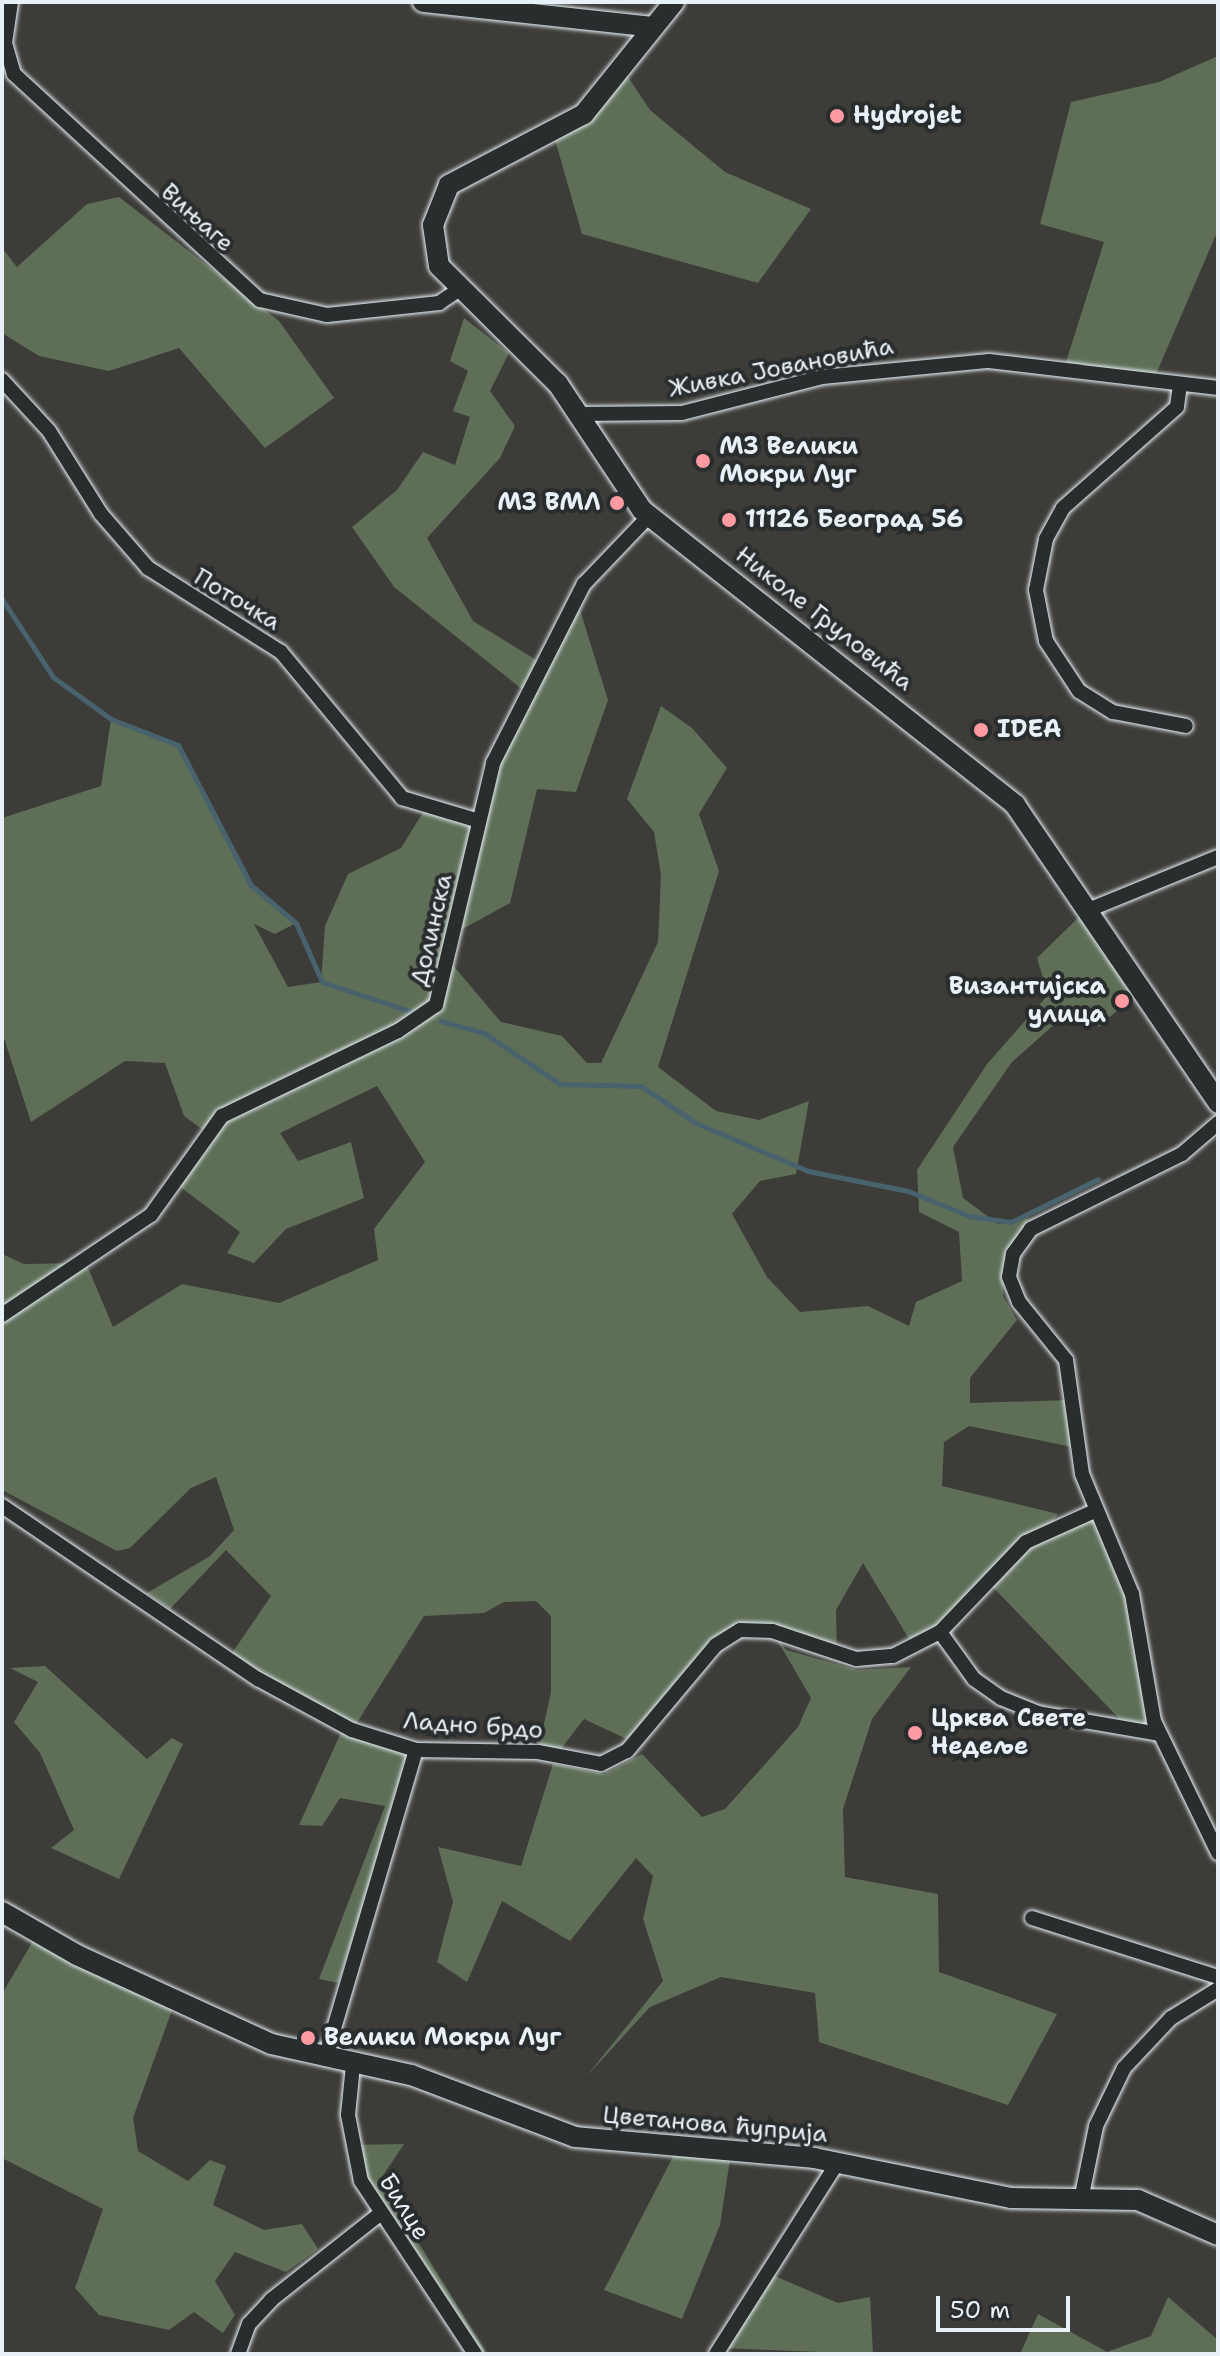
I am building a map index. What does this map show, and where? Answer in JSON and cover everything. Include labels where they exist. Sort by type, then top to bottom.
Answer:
[{"type":"street","name":"Вињаге","points":[[11,2],[8,64],[20,81],[260,300],[327,315],[439,303],[458,290]]},
{"type":"street","points":[[423,2],[652,27]]},
{"type":"street","name":"Николе Груловића","points":[[674,2],[584,114],[474,165],[445,190],[435,246],[442,271],[458,290],[535,358],[580,414],[615,479],[649,516],[992,782],[1088,910],[1218,1103]]},
{"type":"street","name":"Живка Јовановића","points":[[580,414],[682,413],[822,377],[934,363],[1024,361],[1218,388]]},
{"type":"street","name":"Поточка","points":[[2,380],[49,431],[101,514],[148,568],[281,652],[402,798],[476,820]]},
{"type":"street","points":[[1180,385],[1177,407],[1063,508],[1046,539],[1036,590],[1046,641],[1079,691],[1113,712],[1186,726]]},
{"type":"street","name":"Долинска","points":[[2,1315],[151,1215],[222,1116],[398,1031],[436,1005],[459,931],[476,820],[498,750],[572,603],[649,516]]},
{"type":"street","points":[[1088,910],[1218,857]]},
{"type":"street","points":[[1218,1123],[1182,1154],[1031,1229],[1011,1258],[1014,1294],[1066,1360],[1092,1512],[1128,1579],[1159,1734],[1218,1853]]},
{"type":"street","name":"Ладно брдо","points":[[2,1506],[258,1679],[352,1730],[416,1750],[538,1752],[606,1763],[627,1751],[716,1645],[740,1630],[772,1631],[874,1660],[940,1632],[1026,1542],[1092,1512]]},
{"type":"street","points":[[940,1632],[974,1679],[1038,1713],[1159,1734]]},
{"type":"street","points":[[325,2059],[416,1750]]},
{"type":"street","name":"Цветанова ћуприја","points":[[2,1912],[175,2002],[325,2059],[411,2075],[575,2137],[838,2162],[987,2194],[1138,2200],[1218,2235]]},
{"type":"street","points":[[1032,1918],[1218,1977]]},
{"type":"street","points":[[1081,2200],[1096,2126],[1124,2068],[1171,2018],[1218,1989]]},
{"type":"street","name":"Билце","points":[[353,2065],[350,2145],[380,2214],[475,2354]]},
{"type":"street","points":[[716,2354],[838,2162]]},
{"type":"street","points":[[238,2354],[249,2324],[271,2300],[380,2214]]},
{"type":"green space","points":[[1218,56],[1218,230],[1153,381],[1065,365],[1104,242],[1040,224],[1071,102],[1159,82]]},
{"type":"green space","points":[[624,71],[650,110],[725,172],[811,209],[758,283],[582,234],[553,133]]},
{"type":"green space","points":[[119,197],[279,321],[334,398],[265,448],[179,348],[109,371],[39,356],[2,333],[2,248],[17,267],[87,204]]},
{"type":"green space","points":[[464,318],[509,353],[490,391],[515,426],[500,458],[427,538],[473,621],[538,661],[523,690],[394,587],[352,527],[397,490],[423,452],[455,465],[470,417],[453,411],[468,371],[450,361]]},
{"type":"green space","points":[[576,597],[608,700],[576,792],[537,789],[510,903],[459,931],[451,963],[501,1022],[562,1036],[587,1063],[601,1063],[658,942],[661,875],[654,832],[627,799],[661,706],[692,728],[727,768],[699,814],[719,871],[658,1067],[716,1111],[759,1120],[809,1101],[796,1174],[760,1181],[732,1214],[767,1277],[800,1312],[868,1306],[909,1326],[916,1302],[962,1281],[959,1232],[919,1212],[917,1170],[987,1064],[1048,995],[1037,958],[1080,916],[1142,988],[1099,1027],[1075,1006],[1012,1062],[953,1147],[963,1198],[998,1224],[1030,1218],[1005,1254],[1003,1296],[1017,1320],[970,1378],[970,1403],[1072,1400],[1072,1447],[969,1426],[944,1442],[942,1486],[1058,1514],[1049,1527],[1092,1512],[1118,1559],[1154,1721],[1134,1734],[990,1584],[914,1647],[863,1563],[836,1610],[837,1653],[773,1632],[786,1650],[857,1670],[911,1667],[872,1719],[843,1809],[845,1877],[938,1894],[939,1972],[1057,2014],[1008,2105],[819,2042],[815,1993],[721,1977],[650,2007],[586,2077],[663,1981],[643,1919],[653,1876],[636,1858],[570,1941],[502,1901],[467,1982],[437,1962],[453,1902],[438,1847],[521,1866],[553,1764],[604,1774],[642,1754],[702,1817],[725,1809],[798,1727],[811,1698],[772,1631],[724,1638],[635,1743],[584,1719],[557,1754],[538,1752],[551,1692],[551,1616],[536,1601],[504,1602],[484,1613],[424,1616],[353,1729],[416,1750],[338,1983],[319,1979],[385,1806],[340,1798],[322,1826],[299,1825],[344,1726],[228,1659],[271,1596],[226,1550],[170,1609],[147,1593],[210,1556],[234,1530],[216,1477],[191,1488],[130,1548],[117,1551],[2,1490],[2,1254],[24,1264],[86,1263],[113,1327],[182,1284],[279,1303],[378,1260],[374,1229],[425,1162],[377,1086],[280,1133],[298,1161],[351,1142],[364,1198],[286,1229],[254,1263],[227,1253],[240,1232],[175,1183],[206,1132],[184,1116],[165,1063],[125,1061],[31,1122],[2,1032],[2,818],[101,786],[111,719],[178,745],[251,885],[296,923],[275,934],[254,924],[288,987],[321,982],[325,926],[348,874],[401,848],[425,809],[476,820],[504,737]]},
{"type":"green space","points":[[45,1666],[147,1759],[172,1738],[183,1744],[119,1879],[51,1848],[74,1830],[40,1753],[14,1722],[38,1682],[10,1668]]},
{"type":"green space","points":[[37,1934],[175,2002],[133,2118],[138,2151],[188,2181],[210,2160],[226,2166],[213,2205],[264,2230],[302,2224],[318,2249],[286,2272],[235,2252],[215,2281],[235,2315],[223,2333],[194,2312],[169,2330],[99,2315],[75,2288],[103,2209],[2,2158],[2,1994]]},
{"type":"green space","points":[[404,2144],[380,2180],[487,2354],[475,2354],[380,2214],[350,2145]]},
{"type":"green space","points":[[677,2149],[731,2153],[720,2225],[682,2319],[604,2290]]},
{"type":"green space","points":[[770,2274],[838,2303],[870,2297],[873,2354],[720,2348]]},
{"type":"green space","points":[[1168,2297],[1218,2340],[1218,2354],[1020,2354],[1038,2314],[1107,2352],[1151,2336]]},
{"type":"waterway","points":[[2,599],[53,677],[111,719],[178,745],[251,885],[296,923],[322,982],[412,1012]]},
{"type":"waterway","points":[[441,1021],[484,1033],[560,1084],[641,1086],[696,1123],[808,1171],[908,1191],[969,1216],[1011,1222],[1098,1179]]},
{"type":"place","name":"Hydrojet","points":[[837,116]]},
{"type":"place","name":"МЗ Велики Мокри Луг","points":[[703,461]]},
{"type":"place","name":"МЗ ВМЛ","points":[[617,503]]},
{"type":"place","name":"11126 Београд 56","points":[[729,520]]},
{"type":"place","name":"IDEA","points":[[981,730]]},
{"type":"place","name":"Византијска улица","points":[[1122,1001]]},
{"type":"place","name":"Црква Свете Недеље","points":[[915,1733]]},
{"type":"place","name":"Велики Мокри Луг","points":[[308,2038]]}]
